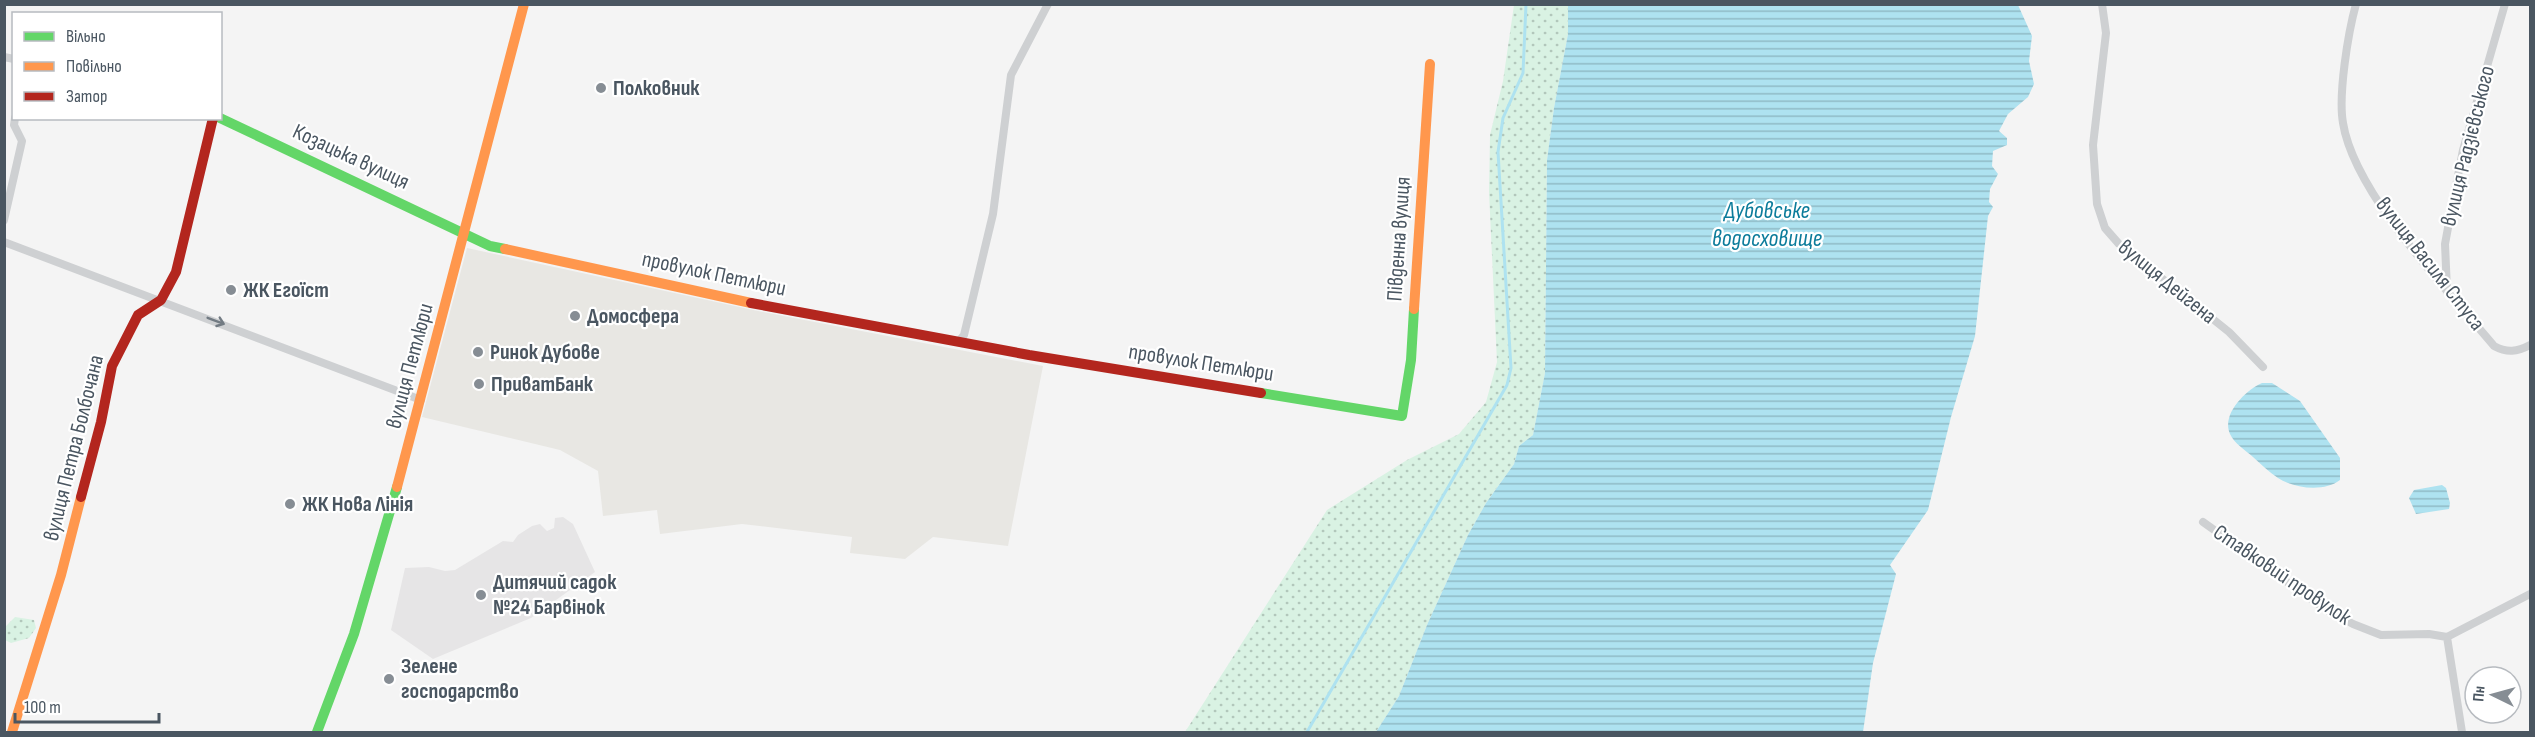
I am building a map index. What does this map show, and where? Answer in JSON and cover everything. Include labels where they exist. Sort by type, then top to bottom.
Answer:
[{"type":"street","name":"вулиця Петлюри","points":[[317,732],[337,687],[361,619],[421,400],[524,4]]},
{"type":"street","points":[[959,341],[964,335],[993,214],[1011,75],[1048,4]]},
{"type":"street","name":"вулиця Дейгена","points":[[2102,4],[2106,33],[2093,145],[2100,218],[2105,228],[2119,244],[2229,332],[2263,367]]},
{"type":"street","name":"вулиця Радзієвського","points":[[2447,290],[2445,244],[2463,150],[2505,4]]},
{"type":"street","name":"вулиця Василя Стуса","points":[[2354,6],[2341,98],[2347,142],[2360,169],[2392,223],[2494,346],[2505,352],[2521,350],[2530,345]]},
{"type":"street","name":"Південна вулиця","points":[[1402,416],[1411,360],[1430,64]]},
{"type":"street","name":"Козацька вулиця","points":[[222,119],[465,233]]},
{"type":"street","points":[[4,220],[22,141],[14,125],[15,120]]},
{"type":"street","name":"вулиця Петра Болбочана","points":[[12,732],[62,575],[101,422],[112,366],[138,315],[161,300],[176,272],[213,120]]},
{"type":"street","name":"провулок Петлюри","points":[[465,233],[490,246],[766,306],[1402,416]]},
{"type":"street","points":[[4,242],[421,400]]},
{"type":"street","name":"Ставковий провулок","points":[[2203,522],[2325,609],[2354,624],[2381,635],[2428,634],[2447,637]]},
{"type":"street","points":[[2462,732],[2447,637],[2530,594]]},
{"type":"shaded area","points":[[467,248],[758,311],[1043,366],[1008,546],[933,537],[905,559],[850,553],[852,537],[742,524],[660,534],[657,510],[603,516],[598,471],[560,450],[422,417]]},
{"type":"shaded area","name":"Дитячий садок №24 Барвінок","points":[[563,517],[573,524],[595,572],[531,618],[433,659],[391,630],[405,568],[429,567],[445,571],[455,570],[503,541],[513,542],[518,535],[532,526],[540,524],[547,531],[554,528],[555,518]]},
{"type":"green space","points":[[1514,5],[1568,5],[1568,34],[1547,160],[1545,373],[1533,435],[1519,446],[1514,464],[1486,503],[1468,535],[1427,625],[1399,696],[1376,732],[1185,732],[1327,510],[1407,460],[1459,434],[1486,402],[1497,362],[1489,192],[1490,135],[1503,81]]},
{"type":"green space","points":[[15,617],[34,620],[36,628],[29,638],[11,643],[5,640],[5,627]]},
{"type":"water","name":"Дубовське водосховище","points":[[1568,5],[2018,5],[2032,36],[2029,61],[2034,84],[2028,97],[2008,114],[1999,131],[2007,138],[2007,145],[1993,151],[1992,166],[1998,174],[1990,189],[1989,202],[1993,207],[1988,216],[1975,336],[1951,417],[1928,510],[1890,565],[1896,574],[1873,663],[1863,732],[1376,732],[1399,696],[1427,625],[1468,535],[1486,503],[1514,464],[1519,446],[1533,435],[1545,373],[1547,160],[1568,34]]},
{"type":"water","points":[[2262,383],[2272,383],[2300,401],[2340,458],[2340,480],[2318,488],[2301,487],[2285,482],[2271,473],[2234,440],[2228,426],[2232,411],[2242,397]]},
{"type":"water","points":[[2442,485],[2446,488],[2450,503],[2449,509],[2416,514],[2409,498],[2414,490]]},
{"type":"waterway","points":[[1307,732],[1507,385],[1511,368],[1498,152],[1503,118],[1523,73],[1526,4]]},
{"type":"traffic: fast","points":[[222,119],[490,246],[505,249]]},
{"type":"traffic: fast","points":[[1261,393],[1402,416],[1411,360],[1414,309]]},
{"type":"traffic: fast","points":[[317,732],[354,634],[397,487]]},
{"type":"traffic: slow","points":[[397,487],[524,4]]},
{"type":"traffic: slow","points":[[1414,309],[1430,64]]},
{"type":"traffic: slow","points":[[505,249],[751,303]]},
{"type":"traffic: slow","points":[[12,732],[61,575],[81,497]]},
{"type":"traffic: jam","points":[[81,497],[101,422],[112,366],[138,315],[161,300],[176,272],[213,120]]},
{"type":"traffic: jam","points":[[751,303],[1029,355],[1261,393]]},
{"type":"place","name":"Полковник","points":[[601,88]]},
{"type":"place","name":"ЖК Егоїст","points":[[231,290]]},
{"type":"place","name":"Домосфера","points":[[575,316]]},
{"type":"place","name":"Ринок Дубове","points":[[478,352]]},
{"type":"place","name":"ПриватБанк","points":[[479,384]]},
{"type":"place","name":"ЖК Нова Лінія","points":[[290,504]]},
{"type":"place","name":"Дитячий садок №24 Барвінок","points":[[481,595]]},
{"type":"place","name":"Зелене господарство","points":[[389,679]]}]
